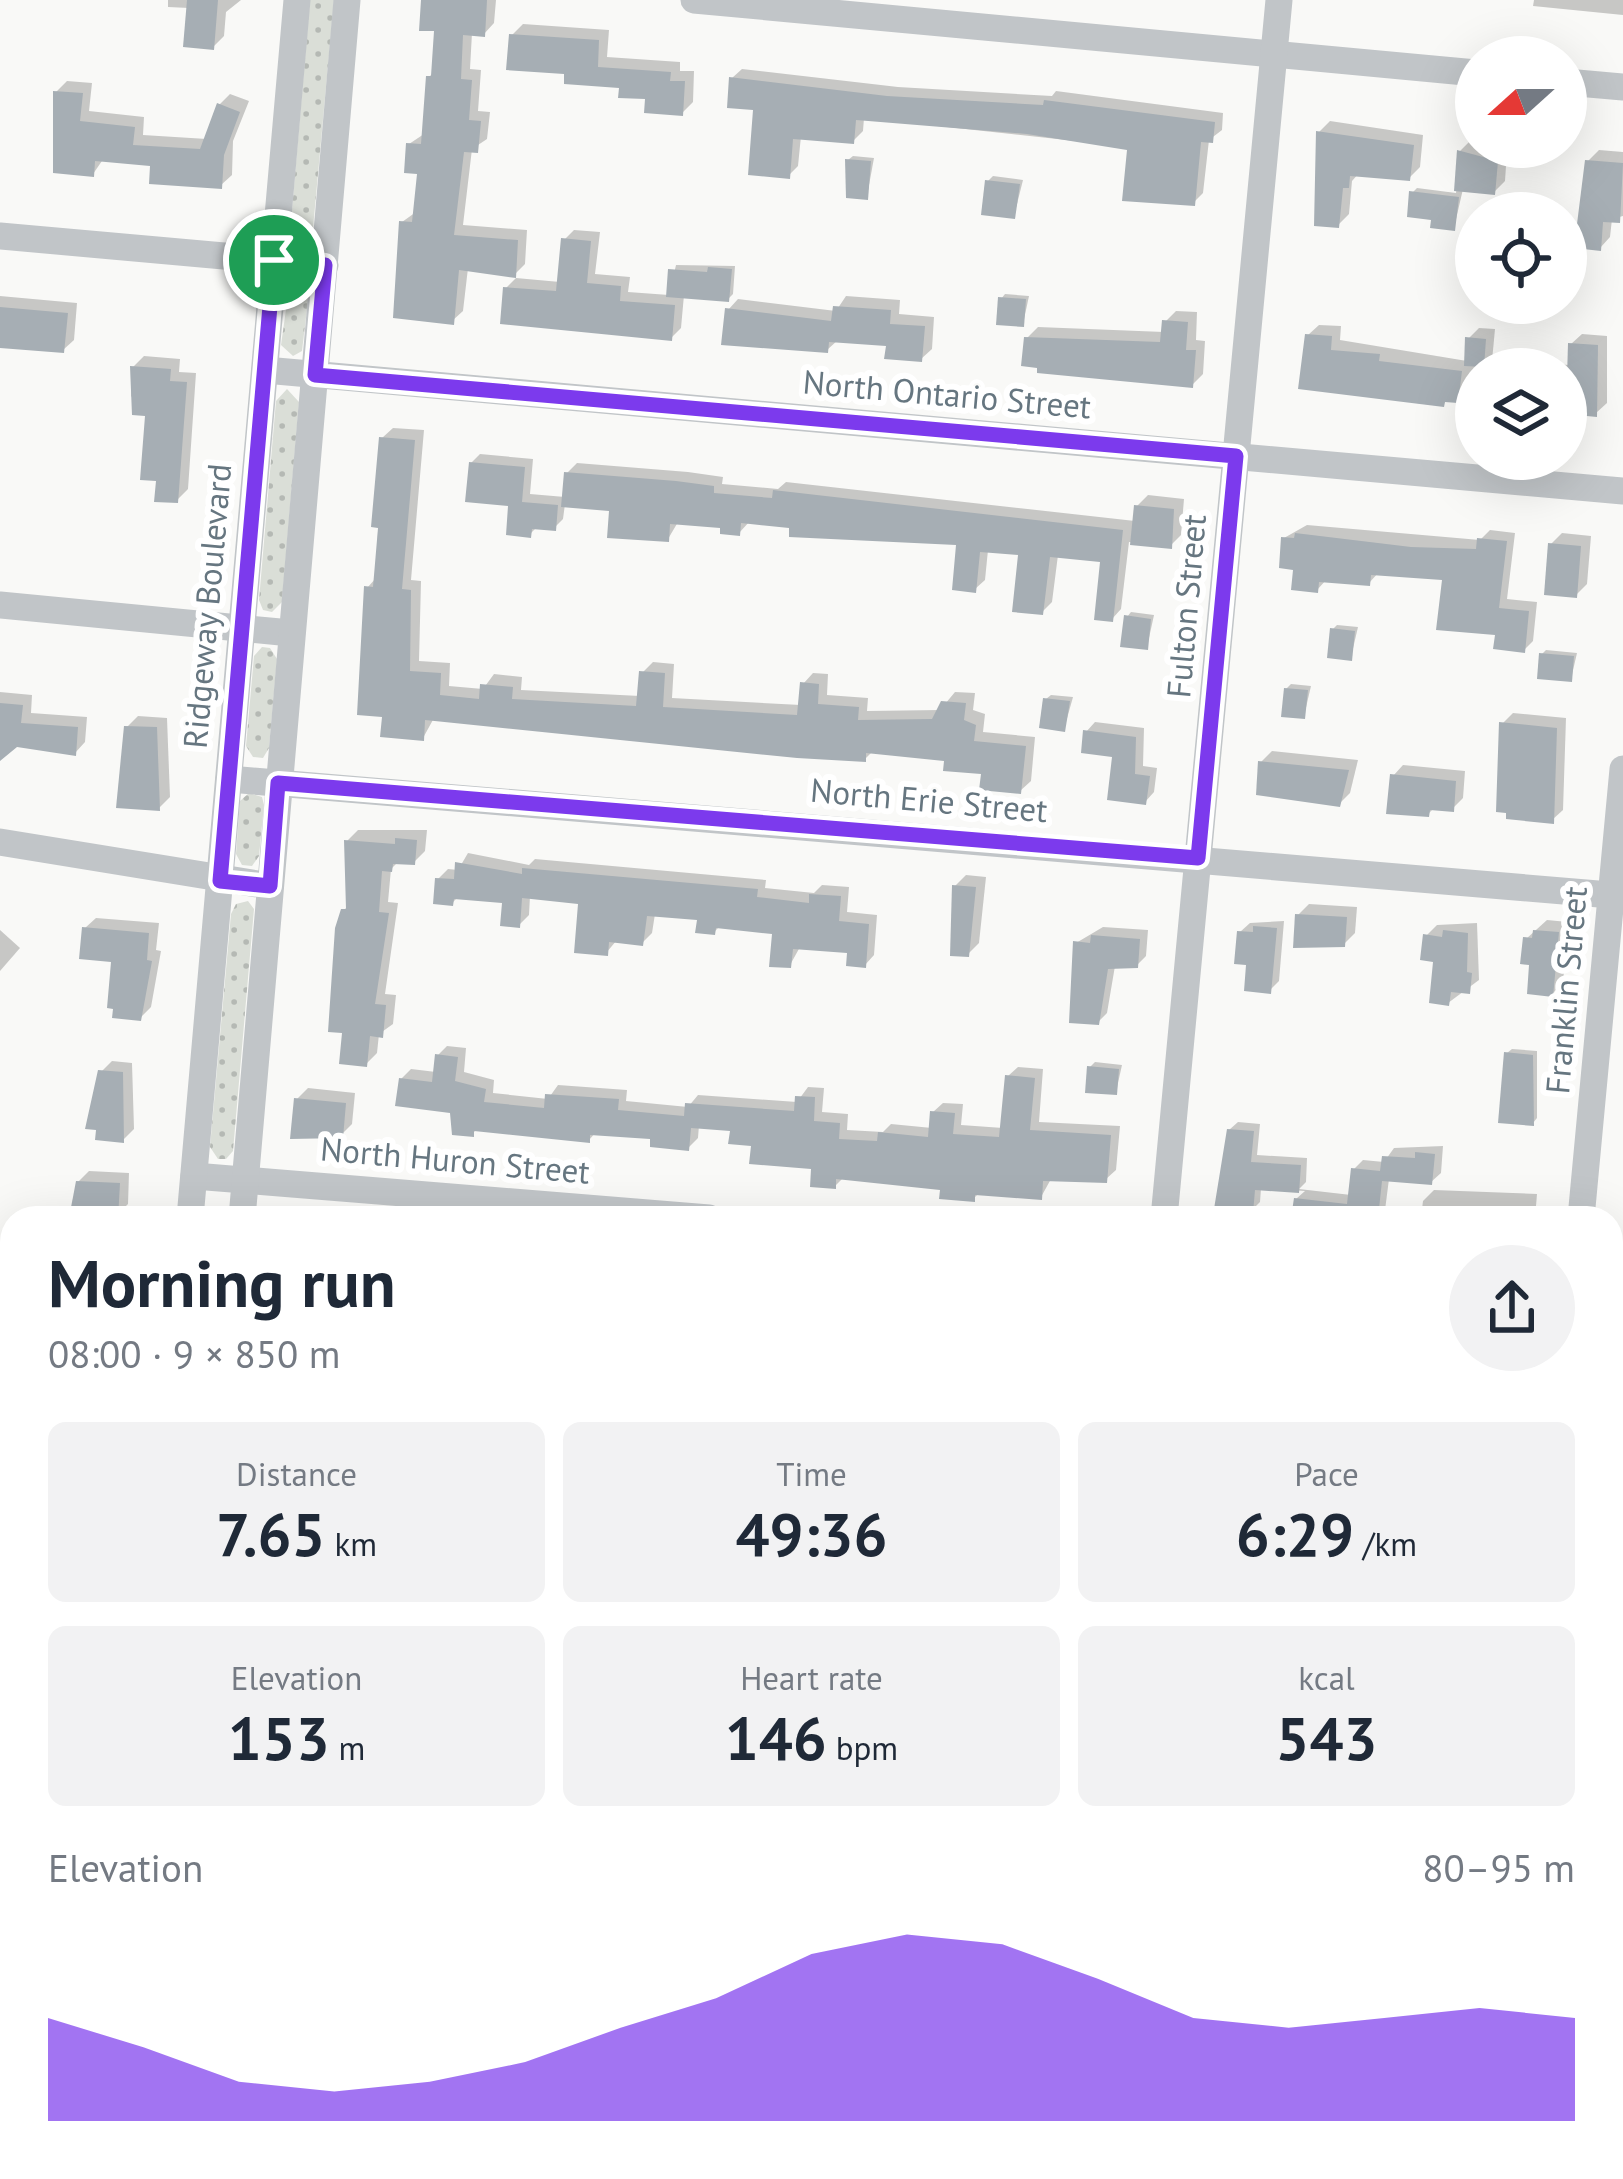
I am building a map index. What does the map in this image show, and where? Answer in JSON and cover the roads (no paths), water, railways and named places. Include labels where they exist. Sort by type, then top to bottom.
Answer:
[{"type":"street","name":"Ridgeway Boulevard","points":[[191,1206],[297,0]]},
{"type":"street","points":[[243,1206],[347,0]]},
{"type":"street","points":[[694,0],[1455,72]]},
{"type":"street","name":"Fulton Street","points":[[1165,1206],[1279,0]]},
{"type":"street","points":[[1587,84],[1623,87]]},
{"type":"street","points":[[0,236],[325,265]]},
{"type":"street","name":"North Ontario Street","points":[[265,370],[1623,491]]},
{"type":"street","points":[[0,605],[292,632]]},
{"type":"street","name":"Franklin Street","points":[[1582,1206],[1617,896],[1623,769]]},
{"type":"street","name":"North Erie Street","points":[[229,778],[1617,896]]},
{"type":"street","points":[[0,842],[270,886]]},
{"type":"street","name":"North Huron Street","points":[[194,1176],[538,1206]]}]
